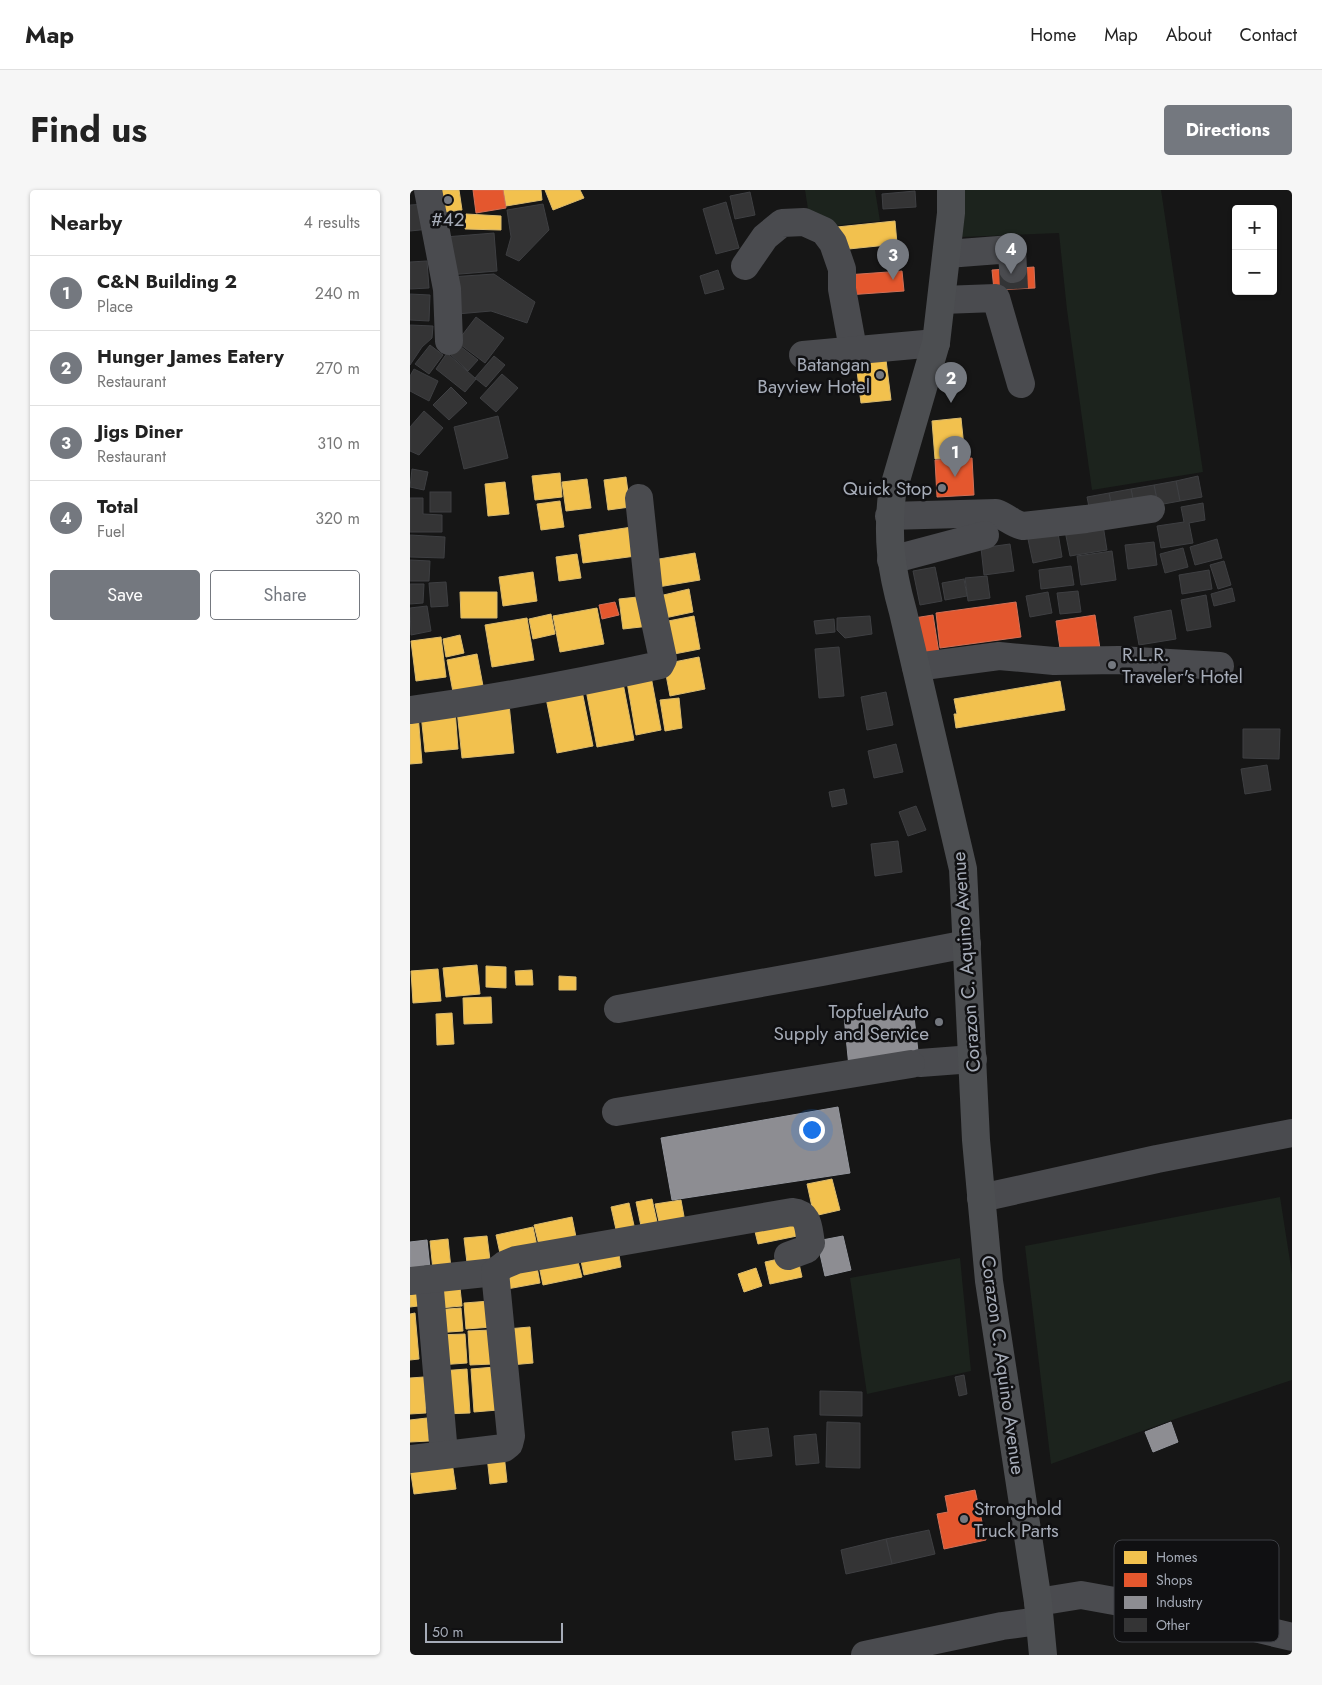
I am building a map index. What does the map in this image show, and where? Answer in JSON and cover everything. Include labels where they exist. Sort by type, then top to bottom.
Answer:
[{"type":"main road","name":"Corazon C. Aquino Avenue","points":[[951,190],[951,213],[936,343],[892,494],[889,516],[891,560],[963,869],[976,1140],[989,1281],[1043,1655]]},
{"type":"street","points":[[428,190],[447,289],[449,341]]},
{"type":"street","points":[[745,266],[765,237],[782,223],[804,222],[824,230],[833,243],[842,269],[842,289],[853,349]]},
{"type":"street","points":[[946,254],[1012,249],[1005,334],[1021,384]]},
{"type":"street","points":[[942,300],[1008,285]]},
{"type":"street","points":[[803,355],[936,343]]},
{"type":"street","points":[[410,710],[461,704],[660,665],[663,660],[649,593],[639,498]]},
{"type":"street","points":[[889,516],[996,514],[1007,517],[1015,524],[1023,526],[1151,509]]},
{"type":"street","points":[[891,560],[985,535]]},
{"type":"street","points":[[916,667],[999,656],[1054,661],[1119,660],[1220,666]]},
{"type":"street","points":[[618,1009],[967,944]]},
{"type":"street","points":[[616,1112],[916,1064],[973,1059]]},
{"type":"street","points":[[981,1198],[1157,1159],[1292,1133]]},
{"type":"street","points":[[444,1454],[419,1280],[495,1272],[504,1265],[516,1260],[792,1212],[800,1213],[806,1218],[811,1243],[807,1249],[788,1256]]},
{"type":"street","points":[[410,1459],[504,1448],[509,1444],[511,1436],[495,1272]]},
{"type":"street","points":[[865,1655],[1002,1626],[1081,1595],[1114,1601]]},
{"type":"street","points":[[1279,1634],[1292,1637]]},
{"type":"shaded area","points":[[805,190],[875,190],[880,221],[811,228]]},
{"type":"shaded area","points":[[964,190],[1161,190],[1203,472],[1092,490],[1067,310],[1059,233],[961,237]]},
{"type":"shaded area","points":[[1280,1197],[1292,1274],[1292,1380],[1178,1418],[1051,1464],[1025,1246]]},
{"type":"shaded area","points":[[960,1258],[971,1371],[867,1394],[850,1278]]},
{"type":"building: Homes","name":"#42","points":[[435,190],[459,190],[462,210],[438,213]]},
{"type":"building: Homes","points":[[503,190],[541,190],[542,200],[506,206]]},
{"type":"building: Homes","points":[[545,190],[580,190],[584,198],[553,210]]},
{"type":"building: Homes","points":[[466,214],[501,216],[501,230],[465,229]]},
{"type":"building: Homes","points":[[895,221],[897,244],[839,250],[837,227]]},
{"type":"building: Homes","points":[[886,360],[891,400],[861,403],[856,363]]},
{"type":"building: Homes","points":[[961,418],[965,457],[935,459],[932,421]]},
{"type":"building: Homes","points":[[560,473],[562,497],[535,500],[532,476]]},
{"type":"building: Homes","points":[[626,477],[630,507],[608,510],[604,480]]},
{"type":"building: Homes","points":[[587,479],[591,508],[566,511],[562,482]]},
{"type":"building: Homes","points":[[505,482],[509,514],[488,516],[485,484]]},
{"type":"building: Homes","points":[[560,501],[564,527],[541,530],[537,504]]},
{"type":"building: Homes","points":[[632,527],[636,556],[583,563],[579,535]]},
{"type":"building: Homes","points":[[695,553],[700,580],[658,587],[653,560]]},
{"type":"building: Homes","points":[[577,554],[581,578],[559,581],[556,557]]},
{"type":"building: Homes","points":[[533,572],[537,601],[503,606],[499,577]]},
{"type":"building: Homes","points":[[689,589],[693,612],[660,619],[655,597]]},
{"type":"building: Homes","points":[[460,592],[497,592],[497,618],[461,618]]},
{"type":"building: Homes","points":[[647,596],[650,626],[623,629],[619,599]]},
{"type":"building: Homes","points":[[597,608],[604,644],[560,652],[553,616]]},
{"type":"building: Homes","points":[[551,614],[555,634],[533,639],[529,619]]},
{"type":"building: Homes","points":[[694,616],[700,649],[669,655],[663,622]]},
{"type":"building: Homes","points":[[527,618],[534,660],[492,667],[485,625]]},
{"type":"building: Homes","points":[[460,635],[464,653],[446,657],[443,639]]},
{"type":"building: Homes","points":[[441,637],[446,677],[416,681],[411,641]]},
{"type":"building: Homes","points":[[477,654],[483,686],[453,692],[447,660]]},
{"type":"building: Homes","points":[[699,657],[705,689],[670,696],[664,664]]},
{"type":"building: Homes","points":[[650,671],[661,730],[636,735],[626,676]]},
{"type":"building: Homes","points":[[622,678],[634,740],[597,747],[585,685]]},
{"type":"building: Homes","points":[[1060,681],[1065,710],[956,728],[954,714],[957,714],[954,699]]},
{"type":"building: Homes","points":[[581,686],[593,746],[557,753],[545,693]]},
{"type":"building: Homes","points":[[679,698],[682,728],[665,731],[660,700]]},
{"type":"building: Homes","points":[[509,704],[514,753],[462,758],[457,710]]},
{"type":"building: Homes","points":[[455,710],[458,749],[425,752],[421,714]]},
{"type":"building: Homes","points":[[418,714],[422,763],[410,764],[410,715]]},
{"type":"building: Homes","points":[[477,965],[480,994],[446,997],[443,968]]},
{"type":"building: Homes","points":[[486,966],[506,967],[506,988],[486,987]]},
{"type":"building: Homes","points":[[438,969],[441,1001],[413,1003],[411,971]]},
{"type":"building: Homes","points":[[532,970],[533,985],[516,985],[515,971]]},
{"type":"building: Homes","points":[[559,976],[576,977],[576,990],[559,990]]},
{"type":"building: Homes","points":[[491,997],[492,1023],[464,1024],[463,998]]},
{"type":"building: Homes","points":[[452,1013],[454,1044],[437,1045],[436,1014]]},
{"type":"building: Homes","points":[[832,1179],[840,1210],[814,1216],[807,1184]]},
{"type":"building: Homes","points":[[652,1199],[657,1222],[641,1226],[636,1202]]},
{"type":"building: Homes","points":[[681,1200],[685,1222],[660,1226],[655,1204]]},
{"type":"building: Homes","points":[[629,1203],[635,1230],[617,1234],[611,1207]]},
{"type":"building: Homes","points":[[791,1210],[797,1236],[758,1244],[752,1219]]},
{"type":"building: Homes","points":[[572,1217],[576,1237],[539,1245],[534,1225]]},
{"type":"building: Homes","points":[[533,1227],[538,1251],[501,1258],[496,1235]]},
{"type":"building: Homes","points":[[487,1236],[491,1268],[468,1271],[464,1238]]},
{"type":"building: Homes","points":[[448,1239],[451,1269],[433,1270],[430,1241]]},
{"type":"building: Homes","points":[[618,1249],[621,1267],[584,1275],[580,1256]]},
{"type":"building: Homes","points":[[797,1255],[802,1277],[770,1284],[765,1262]]},
{"type":"building: Homes","points":[[577,1258],[582,1277],[543,1285],[539,1266]]},
{"type":"building: Homes","points":[[537,1267],[540,1283],[507,1289],[504,1273]]},
{"type":"building: Homes","points":[[756,1268],[762,1286],[744,1292],[738,1274]]},
{"type":"building: Homes","points":[[410,1288],[416,1288],[418,1306],[410,1307]]},
{"type":"building: Homes","points":[[460,1288],[462,1306],[429,1309],[427,1291]]},
{"type":"building: Homes","points":[[490,1301],[492,1327],[466,1329],[464,1303]]},
{"type":"building: Homes","points":[[461,1308],[463,1331],[435,1333],[434,1310]]},
{"type":"building: Homes","points":[[415,1313],[419,1359],[410,1360],[410,1314]]},
{"type":"building: Homes","points":[[530,1327],[533,1363],[510,1365],[507,1329]]},
{"type":"building: Homes","points":[[491,1330],[493,1364],[470,1365],[468,1331]]},
{"type":"building: Homes","points":[[465,1334],[467,1363],[439,1365],[437,1335]]},
{"type":"building: Homes","points":[[495,1367],[498,1410],[474,1412],[471,1369]]},
{"type":"building: Homes","points":[[467,1369],[470,1413],[443,1414],[440,1371]]},
{"type":"building: Homes","points":[[424,1377],[426,1413],[410,1414],[410,1378]]},
{"type":"building: Homes","points":[[427,1418],[429,1441],[410,1442],[410,1420]]},
{"type":"building: Homes","points":[[504,1454],[507,1482],[490,1484],[487,1456]]},
{"type":"building: Homes","points":[[452,1462],[456,1489],[414,1494],[410,1467]]},
{"type":"building: Shops","points":[[473,190],[503,190],[506,208],[476,213]]},
{"type":"building: Shops","points":[[1034,267],[1035,288],[994,290],[992,270]]},
{"type":"building: Shops","points":[[902,271],[904,291],[847,295],[846,275]]},
{"type":"building: Shops","points":[[972,458],[974,495],[937,497],[935,460]]},
{"type":"building: Shops","points":[[615,602],[619,615],[602,619],[599,605]]},
{"type":"building: Shops","points":[[1016,602],[1021,637],[940,648],[936,613]]},
{"type":"building: Shops","points":[[933,615],[939,653],[920,655],[914,618]]},
{"type":"building: Shops","points":[[1095,615],[1100,649],[1061,655],[1056,621]]},
{"type":"building: Shops","points":[[975,1490],[986,1540],[944,1549],[937,1514],[948,1512],[945,1496]]},
{"type":"building: Industry","points":[[913,1008],[919,1060],[849,1067],[844,1016]]},
{"type":"building: Industry","points":[[838,1107],[850,1173],[672,1200],[661,1138]]},
{"type":"building: Industry","points":[[843,1236],[851,1270],[825,1276],[817,1241]]},
{"type":"building: Industry","points":[[427,1240],[430,1268],[410,1270],[410,1242]]},
{"type":"building: Industry","points":[[1171,1422],[1178,1442],[1153,1452],[1145,1432]]},
{"type":"building: Other","points":[[915,191],[916,207],[883,209],[882,194]]},
{"type":"building: Other","points":[[750,192],[755,215],[735,219],[730,196]]},
{"type":"building: Other","points":[[726,202],[739,248],[716,254],[703,209]]},
{"type":"building: Other","points":[[427,204],[430,229],[410,231],[410,205]]},
{"type":"building: Other","points":[[543,204],[549,230],[519,261],[506,255],[511,237],[507,210]]},
{"type":"building: Other","points":[[494,233],[497,271],[448,275],[445,237]]},
{"type":"building: Other","points":[[427,261],[429,288],[410,289],[410,262]]},
{"type":"building: Other","points":[[718,270],[724,289],[705,294],[700,276]]},
{"type":"building: Other","points":[[494,274],[535,302],[527,323],[491,311],[457,314],[450,277]]},
{"type":"building: Other","points":[[410,294],[430,295],[429,321],[410,320]]},
{"type":"building: Other","points":[[476,317],[504,338],[485,363],[457,342]]},
{"type":"building: Other","points":[[410,325],[433,326],[432,338],[422,347],[410,365]]},
{"type":"building: Other","points":[[456,343],[478,360],[468,371],[448,352]]},
{"type":"building: Other","points":[[430,345],[443,355],[429,374],[415,364]]},
{"type":"building: Other","points":[[447,353],[476,379],[465,392],[436,369]]},
{"type":"building: Other","points":[[494,356],[505,365],[486,387],[475,378]]},
{"type":"building: Other","points":[[414,369],[438,381],[429,401],[410,391],[410,376]]},
{"type":"building: Other","points":[[502,374],[518,388],[496,412],[480,398]]},
{"type":"building: Other","points":[[451,387],[467,403],[449,420],[433,405]]},
{"type":"building: Other","points":[[424,411],[443,428],[419,455],[410,451],[410,427]]},
{"type":"building: Other","points":[[498,416],[508,458],[464,469],[454,427]]},
{"type":"building: Other","points":[[412,469],[428,472],[424,490],[410,487]]},
{"type":"building: Other","points":[[1198,476],[1202,497],[1180,501],[1176,481]]},
{"type":"building: Other","points":[[1176,481],[1180,501],[1158,505],[1154,485]]},
{"type":"building: Other","points":[[1154,485],[1158,505],[1135,509],[1131,489]]},
{"type":"building: Other","points":[[1131,489],[1135,509],[1113,513],[1109,493]]},
{"type":"building: Other","points":[[430,492],[451,492],[451,512],[430,512]]},
{"type":"building: Other","points":[[1109,493],[1113,513],[1091,517],[1087,497]]},
{"type":"building: Other","points":[[410,498],[423,498],[423,514],[442,515],[442,532],[410,532]]},
{"type":"building: Other","points":[[1203,503],[1205,520],[1189,523],[1193,543],[1161,548],[1157,526],[1184,522],[1181,507]]},
{"type":"building: Other","points":[[1103,525],[1107,550],[1070,556],[1065,531]]},
{"type":"building: Other","points":[[1058,533],[1062,557],[1033,563],[1028,539]]},
{"type":"building: Other","points":[[410,535],[445,537],[444,558],[410,557]]},
{"type":"building: Other","points":[[1217,539],[1222,558],[1195,565],[1190,547]]},
{"type":"building: Other","points":[[1154,542],[1157,565],[1128,569],[1125,545]]},
{"type":"building: Other","points":[[1010,544],[1014,571],[984,575],[981,548]]},
{"type":"building: Other","points":[[1183,548],[1188,567],[1165,573],[1160,554]]},
{"type":"building: Other","points":[[1112,551],[1116,580],[1081,585],[1077,556]]},
{"type":"building: Other","points":[[410,560],[430,561],[429,581],[410,581]]},
{"type":"building: Other","points":[[1224,561],[1231,585],[1218,589],[1210,565]]},
{"type":"building: Other","points":[[1071,566],[1074,585],[1041,589],[1039,570]]},
{"type":"building: Other","points":[[935,567],[942,601],[920,605],[913,571]]},
{"type":"building: Other","points":[[1209,570],[1212,589],[1182,594],[1179,575]]},
{"type":"building: Other","points":[[987,576],[990,598],[968,601],[965,578]]},
{"type":"building: Other","points":[[964,579],[967,596],[945,600],[942,583]]},
{"type":"building: Other","points":[[446,582],[448,606],[431,607],[429,583]]},
{"type":"building: Other","points":[[410,584],[424,584],[423,603],[410,604]]},
{"type":"building: Other","points":[[1232,588],[1235,601],[1214,606],[1211,594]]},
{"type":"building: Other","points":[[1078,591],[1081,612],[1060,614],[1057,593]]},
{"type":"building: Other","points":[[1048,592],[1052,613],[1030,617],[1026,596]]},
{"type":"building: Other","points":[[1206,595],[1211,627],[1187,631],[1181,600]]},
{"type":"building: Other","points":[[427,606],[431,631],[411,635],[410,608]]},
{"type":"building: Other","points":[[1171,610],[1176,639],[1139,645],[1134,617]]},
{"type":"building: Other","points":[[870,616],[872,634],[845,638],[837,630],[837,618]]},
{"type":"building: Other","points":[[834,619],[835,632],[816,634],[814,621]]},
{"type":"building: Other","points":[[839,647],[844,696],[819,698],[815,649]]},
{"type":"building: Other","points":[[886,692],[893,725],[867,730],[861,697]]},
{"type":"building: Other","points":[[1243,729],[1280,729],[1279,759],[1243,758]]},
{"type":"building: Other","points":[[896,744],[903,772],[874,778],[868,751]]},
{"type":"building: Other","points":[[1267,765],[1271,790],[1245,794],[1241,769]]},
{"type":"building: Other","points":[[844,789],[847,804],[832,807],[829,792]]},
{"type":"building: Other","points":[[916,806],[926,830],[908,836],[899,812]]},
{"type":"building: Other","points":[[898,841],[902,872],[875,876],[871,844]]},
{"type":"building: Other","points":[[964,1375],[967,1394],[959,1396],[955,1377]]},
{"type":"building: Other","points":[[820,1391],[862,1392],[862,1416],[820,1415]]},
{"type":"building: Other","points":[[827,1422],[860,1423],[860,1468],[826,1467]]},
{"type":"building: Other","points":[[768,1428],[772,1456],[735,1460],[732,1432]]},
{"type":"building: Other","points":[[816,1434],[819,1463],[796,1465],[794,1436]]},
{"type":"building: Other","points":[[929,1530],[935,1554],[892,1564],[886,1539]]},
{"type":"building: Other","points":[[886,1539],[892,1564],[846,1574],[841,1550]]},
{"type":"tunnel","points":[[1013,269],[1014,289]]},
{"type":"place","name":"#42","points":[[448,200]]},
{"type":"place","name":"Total","points":[[1011,274]]},
{"type":"place","name":"Jigs Diner","points":[[893,280]]},
{"type":"place","name":"Batangan Bayview Hotel","points":[[880,375]]},
{"type":"place","name":"Hunger James Eatery","points":[[951,403]]},
{"type":"place","name":"C&N Building 2","points":[[955,477]]},
{"type":"place","name":"Quick Stop","points":[[942,488]]},
{"type":"place","name":"R.L.R. Traveler's Hotel","points":[[1112,665]]},
{"type":"place","name":"Topfuel Auto Supply and Service","points":[[939,1022]]},
{"type":"place","name":"Stronghold Truck Parts","points":[[964,1519]]}]
